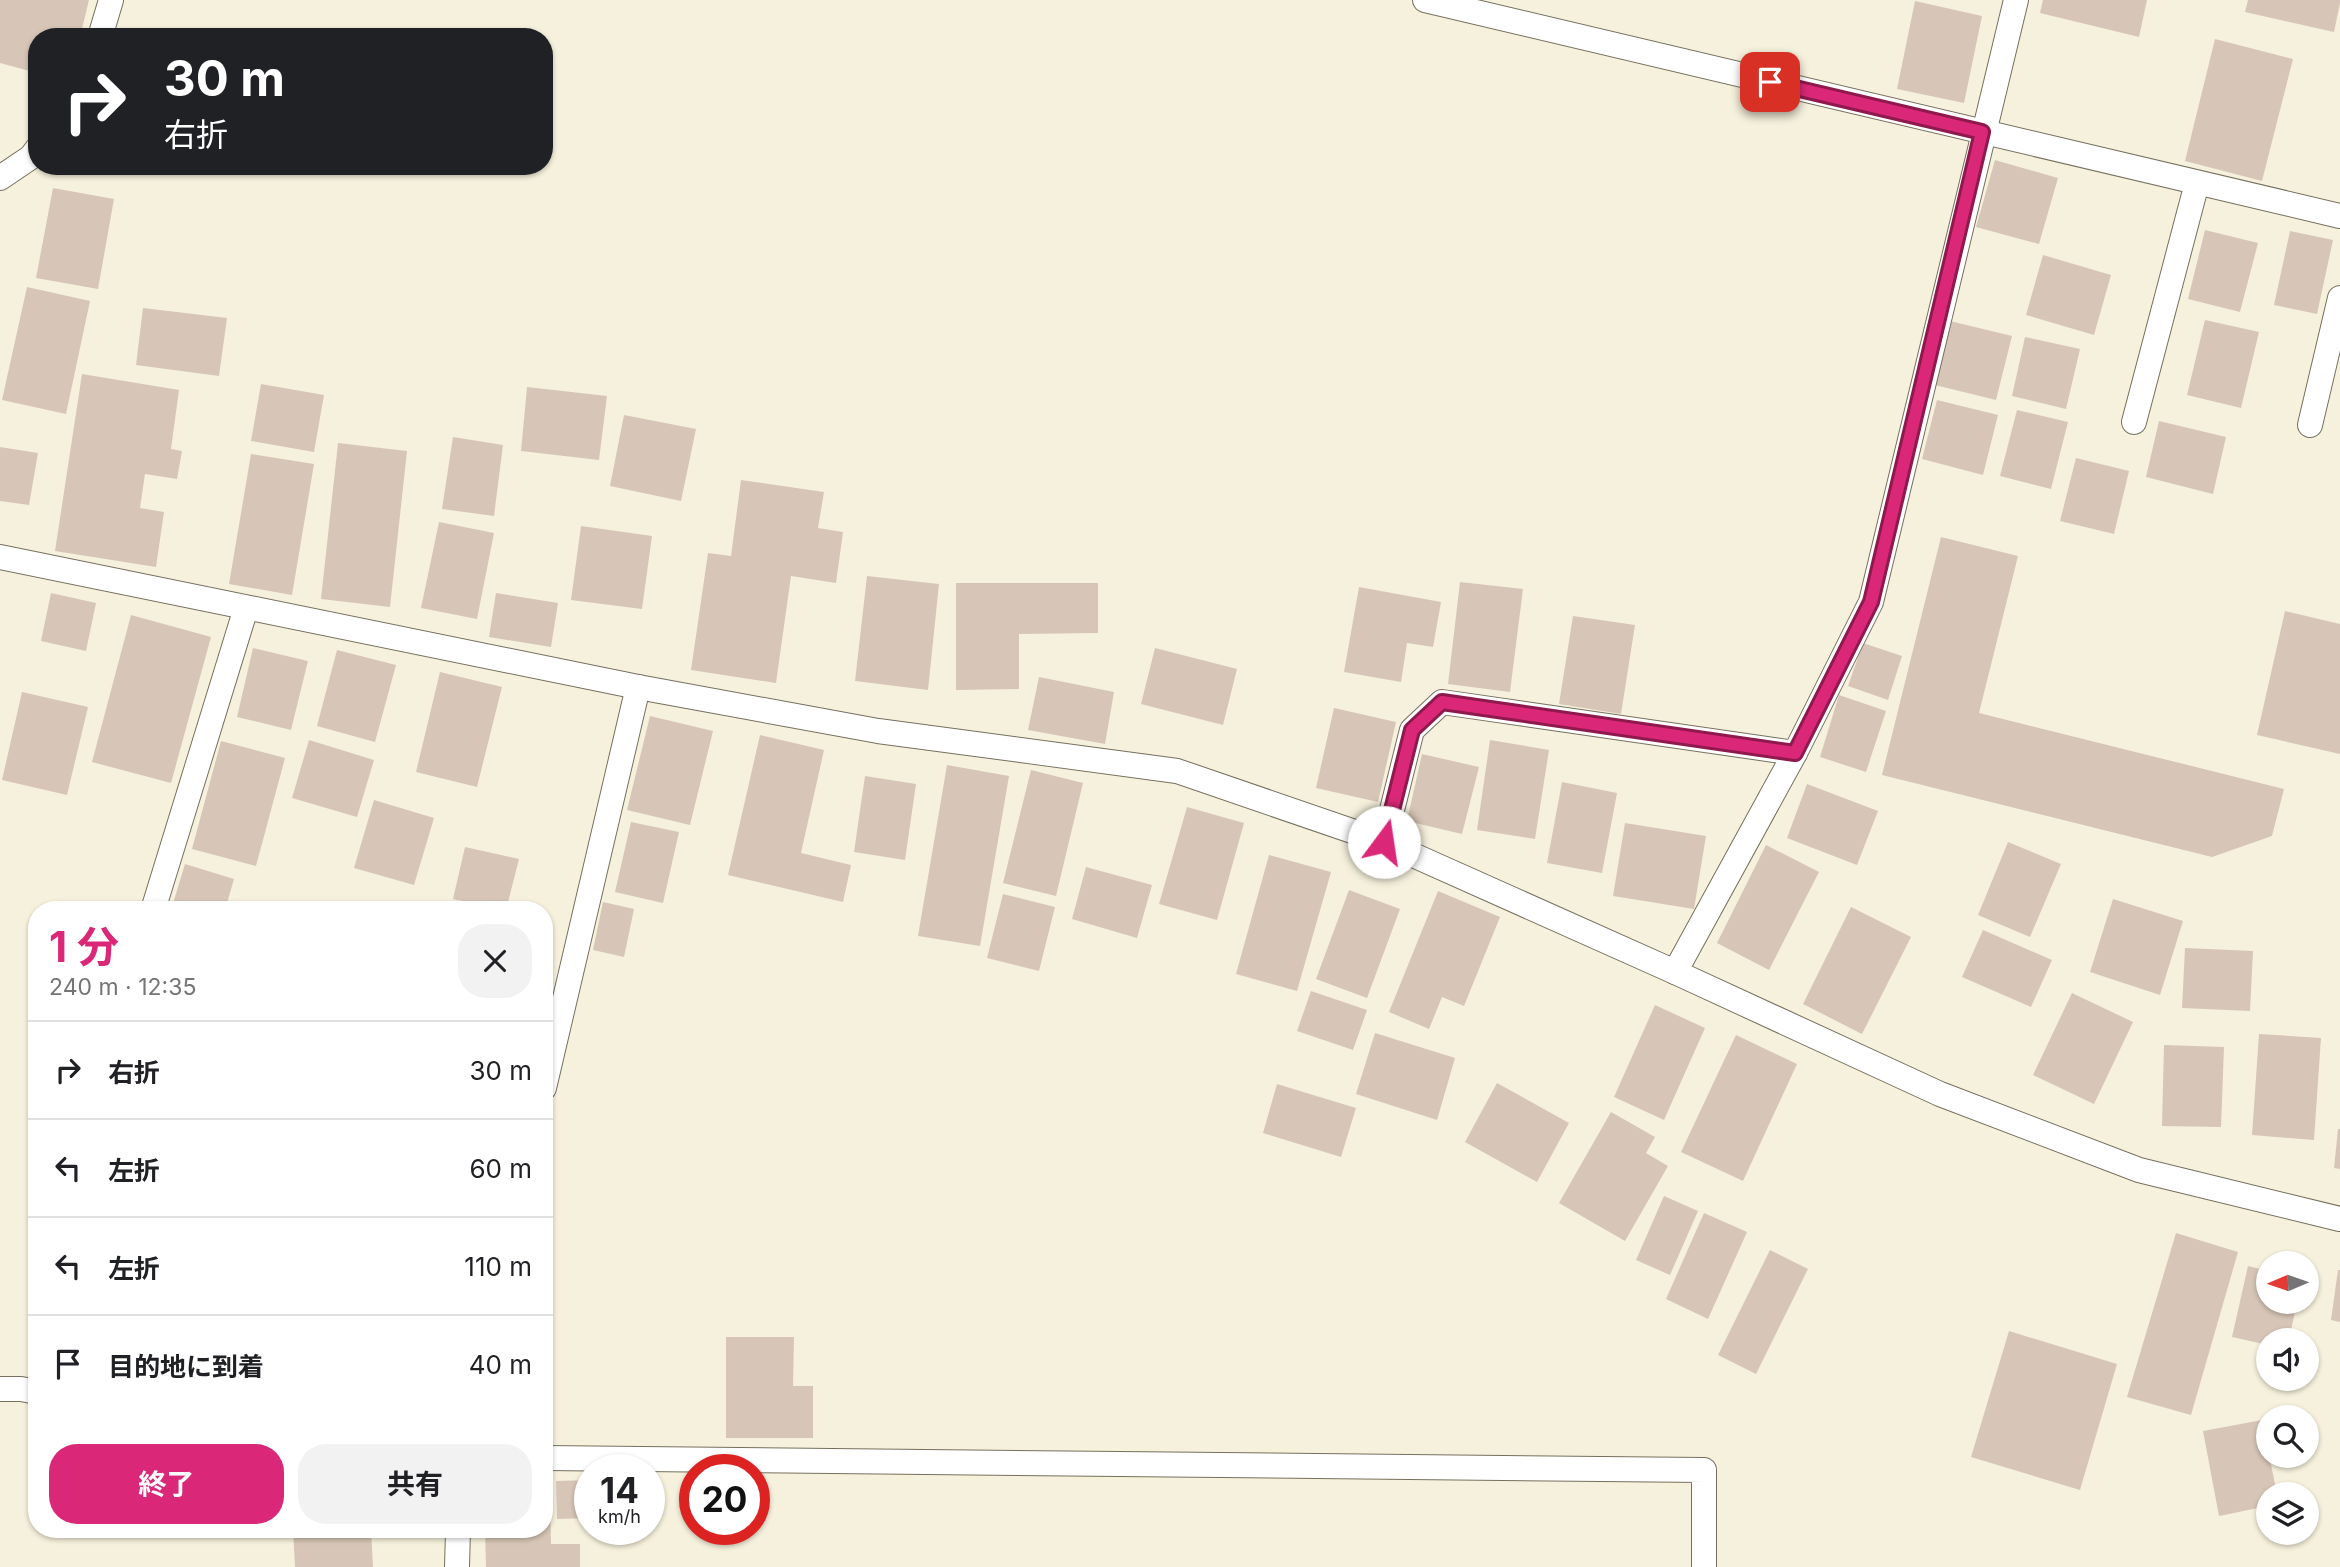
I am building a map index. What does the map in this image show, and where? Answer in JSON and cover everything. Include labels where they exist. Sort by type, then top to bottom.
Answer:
[{"type":"lane","points":[[103,28],[111,0]]},
{"type":"lane","points":[[1425,0],[2340,216]]},
{"type":"lane","points":[[1675,972],[1795,753],[1871,602],[1982,132],[2016,0]]},
{"type":"lane","points":[[0,178],[28,160]]},
{"type":"lane","points":[[2134,422],[2197,183]]},
{"type":"lane","points":[[2310,425],[2340,298]]},
{"type":"lane","points":[[0,557],[638,687],[878,731],[1177,771],[1384,842],[1940,1094],[2139,1170],[2340,1219]]},
{"type":"lane","points":[[156,901],[246,608]]},
{"type":"lane","points":[[553,1050],[638,687]]},
{"type":"lane","points":[[1384,842],[1412,730],[1442,702],[1795,753]]},
{"type":"lane","points":[[0,1389],[28,1390]]},
{"type":"lane","points":[[553,1458],[1704,1470],[1704,1567]]},
{"type":"lane","points":[[457,1567],[458,1538]]},
{"type":"building","points":[[0,0],[89,0],[82,28],[28,28],[28,71],[0,63]]},
{"type":"building","points":[[2043,0],[2147,0],[2139,37],[2040,13]]},
{"type":"building","points":[[2248,0],[2340,0],[2340,3],[2334,32],[2245,12]]},
{"type":"building","points":[[1915,1],[1982,16],[1964,103],[1897,89]]},
{"type":"building","points":[[2215,39],[2293,59],[2262,181],[2185,161]]},
{"type":"building","points":[[1995,160],[2058,178],[2039,244],[1976,227]]},
{"type":"building","points":[[53,188],[114,199],[98,289],[36,278]]},
{"type":"building","points":[[2205,230],[2258,243],[2240,312],[2188,299]]},
{"type":"building","points":[[2290,231],[2333,240],[2317,314],[2274,305]]},
{"type":"building","points":[[2043,255],[2111,275],[2094,335],[2026,315]]},
{"type":"building","points":[[27,287],[90,301],[66,414],[2,400]]},
{"type":"building","points":[[143,308],[227,318],[219,376],[136,365]]},
{"type":"building","points":[[2205,320],[2259,332],[2241,408],[2187,395]]},
{"type":"building","points":[[1950,321],[2012,336],[1996,400],[1935,385]]},
{"type":"building","points":[[2025,337],[2080,349],[2066,409],[2012,396]]},
{"type":"building","points":[[82,374],[179,390],[171,449],[182,451],[177,479],[145,474],[140,508],[164,512],[156,567],[55,551]]},
{"type":"building","points":[[261,384],[324,395],[314,452],[251,441]]},
{"type":"building","points":[[527,387],[607,396],[599,460],[521,451]]},
{"type":"building","points":[[1937,400],[1998,415],[1983,475],[1922,459]]},
{"type":"building","points":[[2017,410],[2068,422],[2051,489],[2000,476]]},
{"type":"building","points":[[624,415],[696,429],[681,501],[610,486]]},
{"type":"building","points":[[2159,421],[2226,437],[2213,494],[2146,477]]},
{"type":"building","points":[[453,437],[503,445],[494,516],[442,509]]},
{"type":"building","points":[[338,443],[407,451],[390,607],[321,599]]},
{"type":"building","points":[[0,447],[38,453],[29,505],[0,501]]},
{"type":"building","points":[[251,454],[314,464],[292,595],[229,584]]},
{"type":"building","points":[[2076,458],[2129,471],[2114,534],[2060,521]]},
{"type":"building","points":[[741,480],[824,492],[818,528],[843,532],[836,583],[791,576],[776,683],[691,670],[708,553],[731,556]]},
{"type":"building","points":[[439,522],[494,533],[477,619],[421,608]]},
{"type":"building","points":[[581,526],[652,536],[642,609],[571,600]]},
{"type":"building","points":[[1941,537],[2018,556],[1979,713],[2284,789],[2272,836],[2212,857],[1882,775]]},
{"type":"building","points":[[867,576],[939,584],[928,690],[855,681]]},
{"type":"building","points":[[1460,582],[1523,589],[1510,692],[1448,684]]},
{"type":"building","points":[[956,583],[1098,583],[1098,633],[1019,634],[1019,689],[956,690]]},
{"type":"building","points":[[1359,587],[1441,602],[1433,647],[1407,643],[1401,682],[1344,672]]},
{"type":"building","points":[[51,593],[96,603],[86,651],[41,641]]},
{"type":"building","points":[[496,593],[558,603],[551,647],[489,637]]},
{"type":"building","points":[[2285,611],[2340,624],[2340,754],[2257,735]]},
{"type":"building","points":[[131,615],[211,637],[171,783],[92,762]]},
{"type":"building","points":[[1573,616],[1635,625],[1621,714],[1559,704]]},
{"type":"building","points":[[1863,643],[1902,656],[1888,700],[1848,686]]},
{"type":"building","points":[[253,648],[308,661],[291,730],[237,717]]},
{"type":"building","points":[[1155,648],[1237,669],[1223,725],[1141,704]]},
{"type":"building","points":[[337,650],[396,665],[375,742],[317,726]]},
{"type":"building","points":[[440,672],[502,687],[477,787],[416,772]]},
{"type":"building","points":[[1039,677],[1114,692],[1105,744],[1028,730]]},
{"type":"building","points":[[22,692],[88,707],[67,795],[2,780]]},
{"type":"building","points":[[1839,695],[1886,711],[1866,772],[1820,757]]},
{"type":"building","points":[[1334,708],[1396,722],[1378,802],[1316,788]]},
{"type":"building","points":[[650,716],[713,731],[690,825],[627,810]]},
{"type":"building","points":[[760,735],[824,750],[801,853],[851,865],[843,902],[728,875]]},
{"type":"building","points":[[309,740],[374,760],[357,817],[292,798]]},
{"type":"building","points":[[1490,740],[1549,750],[1535,839],[1477,830]]},
{"type":"building","points":[[221,741],[285,758],[256,866],[192,849]]},
{"type":"building","points":[[1422,754],[1479,767],[1462,834],[1407,821]]},
{"type":"building","points":[[947,765],[1009,776],[980,946],[918,936]]},
{"type":"building","points":[[1031,770],[1083,783],[1056,896],[1003,883]]},
{"type":"building","points":[[865,776],[916,784],[905,860],[854,852]]},
{"type":"building","points":[[1562,782],[1617,793],[1602,873],[1547,863]]},
{"type":"building","points":[[1807,784],[1878,811],[1857,865],[1787,838]]},
{"type":"building","points":[[374,800],[434,818],[414,885],[354,868]]},
{"type":"building","points":[[1187,807],[1244,823],[1217,920],[1159,904]]},
{"type":"building","points":[[631,822],[679,832],[663,903],[615,892]]},
{"type":"building","points":[[1625,823],[1706,836],[1694,909],[1613,896]]},
{"type":"building","points":[[2008,842],[2061,864],[2030,937],[1978,915]]},
{"type":"building","points":[[1766,845],[1819,872],[1769,970],[1717,943]]},
{"type":"building","points":[[465,847],[519,859],[508,901],[453,899]]},
{"type":"building","points":[[1269,855],[1331,872],[1297,991],[1236,974]]},
{"type":"building","points":[[185,864],[234,879],[228,901],[174,901]]},
{"type":"building","points":[[1086,867],[1152,885],[1137,938],[1072,919]]},
{"type":"building","points":[[1349,890],[1400,909],[1367,998],[1316,979]]},
{"type":"building","points":[[1438,891],[1500,917],[1464,1006],[1442,997],[1429,1029],[1389,1012]]},
{"type":"building","points":[[1003,894],[1055,907],[1039,971],[987,958]]},
{"type":"building","points":[[2113,899],[2183,921],[2160,995],[2090,972]]},
{"type":"building","points":[[603,902],[634,909],[624,957],[593,950]]},
{"type":"building","points":[[1851,907],[1911,937],[1862,1034],[1803,1004]]},
{"type":"building","points":[[1983,930],[2052,960],[2031,1007],[1962,977]]},
{"type":"building","points":[[2185,948],[2253,951],[2250,1011],[2182,1008]]},
{"type":"building","points":[[1311,991],[1367,1010],[1353,1050],[1297,1031]]},
{"type":"building","points":[[2072,993],[2133,1022],[2094,1104],[2033,1075]]},
{"type":"building","points":[[1655,1005],[1705,1028],[1664,1120],[1614,1097]]},
{"type":"building","points":[[1375,1033],[1455,1058],[1437,1120],[1356,1094]]},
{"type":"building","points":[[2259,1034],[2321,1038],[2314,1140],[2252,1135]]},
{"type":"building","points":[[1736,1035],[1797,1064],[1743,1181],[1681,1152]]},
{"type":"building","points":[[2164,1045],[2224,1047],[2221,1127],[2162,1126]]},
{"type":"building","points":[[1497,1083],[1569,1123],[1537,1182],[1465,1142]]},
{"type":"building","points":[[1277,1084],[1356,1108],[1341,1157],[1263,1133]]},
{"type":"building","points":[[1611,1112],[1655,1137],[1646,1153],[1668,1166],[1625,1241],[1559,1203]]},
{"type":"building","points":[[2340,1129],[2340,1169],[2334,1168]]},
{"type":"building","points":[[1664,1196],[1698,1211],[1670,1275],[1636,1260]]},
{"type":"building","points":[[1704,1213],[1747,1232],[1708,1319],[1666,1299]]},
{"type":"building","points":[[2176,1233],[2238,1252],[2191,1415],[2127,1397]]},
{"type":"building","points":[[1770,1250],[1808,1269],[1756,1374],[1718,1355]]},
{"type":"building","points":[[2248,1266],[2256,1268],[2256,1314],[2294,1314],[2292,1328],[2256,1328],[2256,1342],[2232,1337]]},
{"type":"building","points":[[2340,1270],[2340,1322],[2331,1320]]},
{"type":"building","points":[[2009,1331],[2117,1364],[2080,1490],[1971,1457]]},
{"type":"building","points":[[726,1337],[794,1337],[793,1386],[813,1386],[813,1438],[726,1438]]},
{"type":"building","points":[[2256,1421],[2256,1468],[2272,1468],[2275,1482],[2256,1482],[2256,1508],[2219,1516],[2203,1431]]},
{"type":"building","points":[[574,1480],[574,1518],[557,1519],[556,1481]]},
{"type":"building","points":[[293,1538],[371,1538],[373,1567],[295,1567]]},
{"type":"building","points":[[485,1538],[551,1538],[551,1544],[580,1545],[580,1567],[486,1567]]},
{"type":"route","points":[[1384,842],[1412,730],[1442,702],[1795,753],[1871,602],[1982,132],[1770,82]]}]
